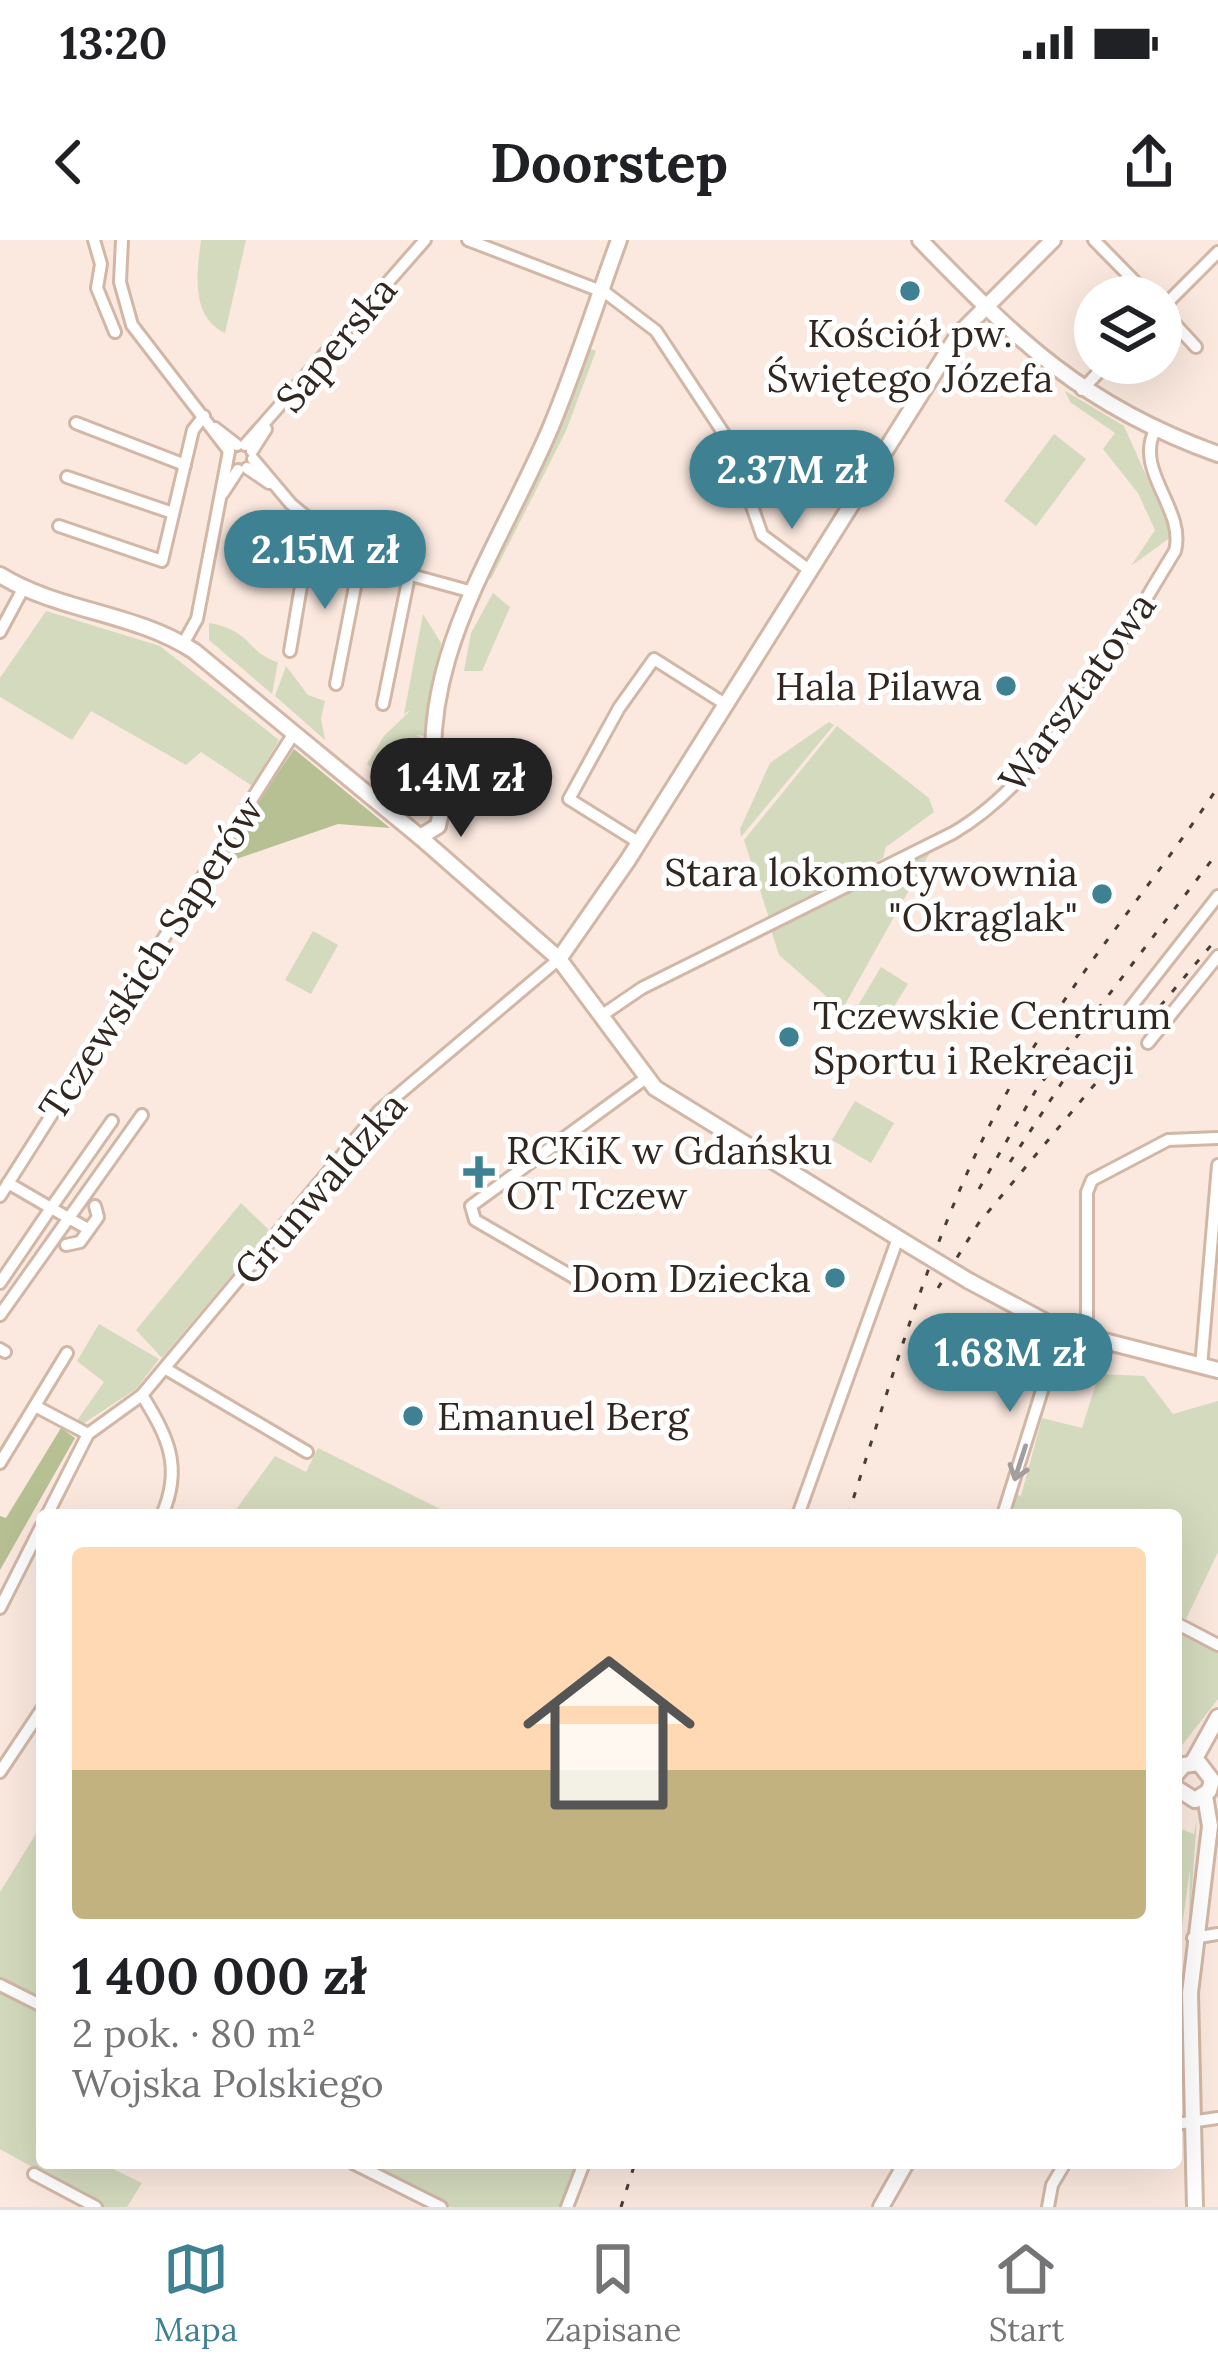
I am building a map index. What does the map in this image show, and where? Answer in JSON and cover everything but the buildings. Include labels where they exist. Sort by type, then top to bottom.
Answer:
[{"type":"street","points":[[94,240],[101,264],[97,288],[114,328]]},
{"type":"street","points":[[122,240],[120,282],[131,325],[241,457],[360,561],[469,591]]},
{"type":"street","name":"Saperska","points":[[183,644],[197,619],[223,494],[241,457],[425,240]]},
{"type":"street","points":[[467,240],[600,291],[666,342],[730,443],[762,535],[809,570]]},
{"type":"street","points":[[420,837],[438,826],[438,705],[469,591],[545,440],[619,240]]},
{"type":"street","points":[[920,240],[983,304],[1082,390],[1156,430],[1218,454]]},
{"type":"street","points":[[559,959],[638,842],[941,360],[983,304],[1053,240]]},
{"type":"street","points":[[1094,240],[1129,276]]},
{"type":"street","points":[[1182,288],[1218,252]]},
{"type":"street","points":[[1182,332],[1196,347]]},
{"type":"street","points":[[1082,390],[1088,384]]},
{"type":"street","points":[[58,526],[162,561],[193,430],[204,416]]},
{"type":"street","points":[[76,423],[184,465]]},
{"type":"street","name":"Warsztatowa","points":[[601,1016],[655,981],[952,833],[994,806],[1099,673],[1175,550],[1176,527],[1150,456],[1156,430]]},
{"type":"street","points":[[67,477],[173,513]]},
{"type":"street","points":[[290,651],[312,521]]},
{"type":"street","points":[[336,684],[360,561]]},
{"type":"street","points":[[0,575],[22,589]]},
{"type":"street","points":[[382,704],[409,577]]},
{"type":"street","points":[[0,589],[22,589],[140,623],[183,644],[420,837],[559,959],[646,1078],[678,1106],[969,1281],[1061,1330],[1218,1370]]},
{"type":"street","points":[[0,632],[22,589]]},
{"type":"street","points":[[638,842],[569,799],[574,785],[654,659],[725,704]]},
{"type":"street","name":"Tczewskich Saperów","points":[[0,1196],[294,733]]},
{"type":"street","points":[[1131,1007],[1218,896]]},
{"type":"street","points":[[1148,1043],[1218,956]]},
{"type":"street","name":"Grunwaldzka","points":[[142,1395],[380,1110],[559,959]]},
{"type":"street","points":[[575,1278],[475,1220],[471,1206],[646,1078]]},
{"type":"street","points":[[0,1315],[142,1115]]},
{"type":"street","name":"Tczewskich Saperów","points":[[0,1282],[112,1121]]},
{"type":"street","points":[[1087,1327],[1087,1192],[1092,1180],[1168,1140],[1218,1138]]},
{"type":"street","points":[[1202,1367],[1218,1165]]},
{"type":"street","points":[[8,1183],[88,1228]]},
{"type":"street","points":[[66,1245],[80,1242],[98,1217],[95,1206]]},
{"type":"street","points":[[800,1509],[904,1242]]},
{"type":"street","points":[[1005,1509],[1061,1330]]},
{"type":"street","points":[[0,1463],[67,1353]]},
{"type":"street","points":[[166,1369],[307,1452]]},
{"type":"street","points":[[50,1509],[88,1434],[142,1395],[164,1430],[174,1461],[173,1486],[164,1509]]},
{"type":"street","points":[[34,1406],[88,1434]]},
{"type":"street","points":[[0,1608],[36,1536]]},
{"type":"street","points":[[1182,1626],[1215,1643]]},
{"type":"street","points":[[1186,1767],[1218,1717]]},
{"type":"street","points":[[0,1772],[36,1718]]},
{"type":"street","points":[[1186,1767],[1218,1730]]},
{"type":"street","points":[[1186,1767],[1212,1780],[1200,1798]]},
{"type":"street","points":[[1182,1793],[1200,1798]]},
{"type":"street","points":[[1195,2207],[1184,2124],[1193,1938],[1210,1826],[1200,1798]]},
{"type":"street","points":[[1193,1938],[1218,1934]]},
{"type":"street","points":[[0,1985],[36,2003]]},
{"type":"street","points":[[1184,2124],[1218,2118]]},
{"type":"street","points":[[365,2169],[441,2207]]},
{"type":"street","points":[[567,2207],[582,2169]]},
{"type":"street","points":[[881,2207],[903,2169]]},
{"type":"street","points":[[1048,2207],[1063,2169]]},
{"type":"street","points":[[34,2174],[96,2207]]},
{"type":"green space","points":[[201,240],[246,240],[225,333],[201,305]]},
{"type":"green space","points":[[591,349],[596,351],[566,431],[491,579],[482,578]]},
{"type":"green space","points":[[1065,391],[1124,426],[1170,529],[1171,537],[1131,566],[1155,530],[1138,493],[1103,449],[1115,433],[1070,402]]},
{"type":"green space","points":[[1054,434],[1086,459],[1036,526],[1004,501]]},
{"type":"green space","points":[[493,593],[510,607],[482,671],[464,671],[471,633]]},
{"type":"green space","points":[[46,611],[160,646],[279,740],[252,786],[201,752],[186,765],[91,711],[72,740],[0,697],[0,678]]},
{"type":"green space","points":[[423,614],[441,643],[425,736],[416,735],[422,738],[382,775],[367,764],[384,736],[411,710],[404,714]]},
{"type":"green space","points":[[209,623],[234,631],[260,654],[278,662],[272,694],[209,640]]},
{"type":"green space","points":[[286,666],[308,695],[325,701],[321,718],[325,740],[275,696]]},
{"type":"green space","points":[[829,722],[834,725],[741,837],[740,829],[770,763]]},
{"type":"green space","points":[[837,726],[929,798],[934,812],[886,847],[883,858],[769,918],[744,840]]},
{"type":"green space","points":[[294,749],[390,828],[338,824],[216,866]]},
{"type":"green space","points":[[933,847],[842,1010],[779,955],[771,930]]},
{"type":"green space","points":[[313,931],[338,945],[311,994],[285,980]]},
{"type":"green space","points":[[881,967],[908,984],[880,1029],[853,1014]]},
{"type":"green space","points":[[855,1101],[894,1123],[871,1163],[832,1140]]},
{"type":"green space","points":[[241,1203],[269,1230],[162,1358],[136,1330]]},
{"type":"green space","points":[[99,1324],[159,1359],[136,1389],[81,1425],[76,1422],[104,1382],[77,1361]]},
{"type":"green space","points":[[1099,1374],[1144,1376],[1173,1414],[1218,1401],[1218,1552],[1186,1619],[1182,1617],[1182,1509],[1010,1509],[1013,1494],[1021,1496],[1042,1418],[1082,1428]]},
{"type":"green space","points":[[61,1428],[75,1438],[0,1570],[0,1516],[6,1518]]},
{"type":"green space","points":[[318,1448],[440,1509],[236,1509],[275,1456],[306,1472]]},
{"type":"green space","points":[[1182,1633],[1218,1650],[1218,1699],[1182,1745]]},
{"type":"green space","points":[[1197,1818],[1189,1929],[1190,1869],[1182,1926],[1182,1829],[1194,1834]]},
{"type":"green space","points":[[36,1834],[36,1995],[0,1979],[0,1892]]},
{"type":"green space","points":[[0,1992],[36,2008],[36,2169],[113,2169],[142,2183],[127,2207],[104,2207],[0,2149]]},
{"type":"green space","points":[[377,2169],[577,2169],[563,2207],[451,2207]]},
{"type":"railway","points":[[850,1509],[917,1301],[957,1196],[1005,1096],[1054,1016],[1218,787]]},
{"type":"railway","points":[[979,1189],[1036,1090],[1218,852]]},
{"type":"railway","points":[[938,1288],[978,1224],[1218,937]]},
{"type":"railway","points":[[1010,1162],[1063,1081]]},
{"type":"railway","points":[[621,2207],[633,2169]]},
{"type":"place","name":"Kościół pw. Świętego Józefa","points":[[910,291]]},
{"type":"place","name":"Hala Pilawa","points":[[1006,686]]},
{"type":"place","name":"Stara lokomotywownia \"Okrąglak\"","points":[[1102,894]]},
{"type":"place","name":"Tczewskie Centrum Sportu i Rekreacji","points":[[789,1037]]},
{"type":"place","name":"RCKiK w Gdańsku OT Tczew","points":[[479,1172]]},
{"type":"place","name":"Dom Dziecka","points":[[835,1278]]},
{"type":"place","name":"Emanuel Berg","points":[[413,1416]]}]
